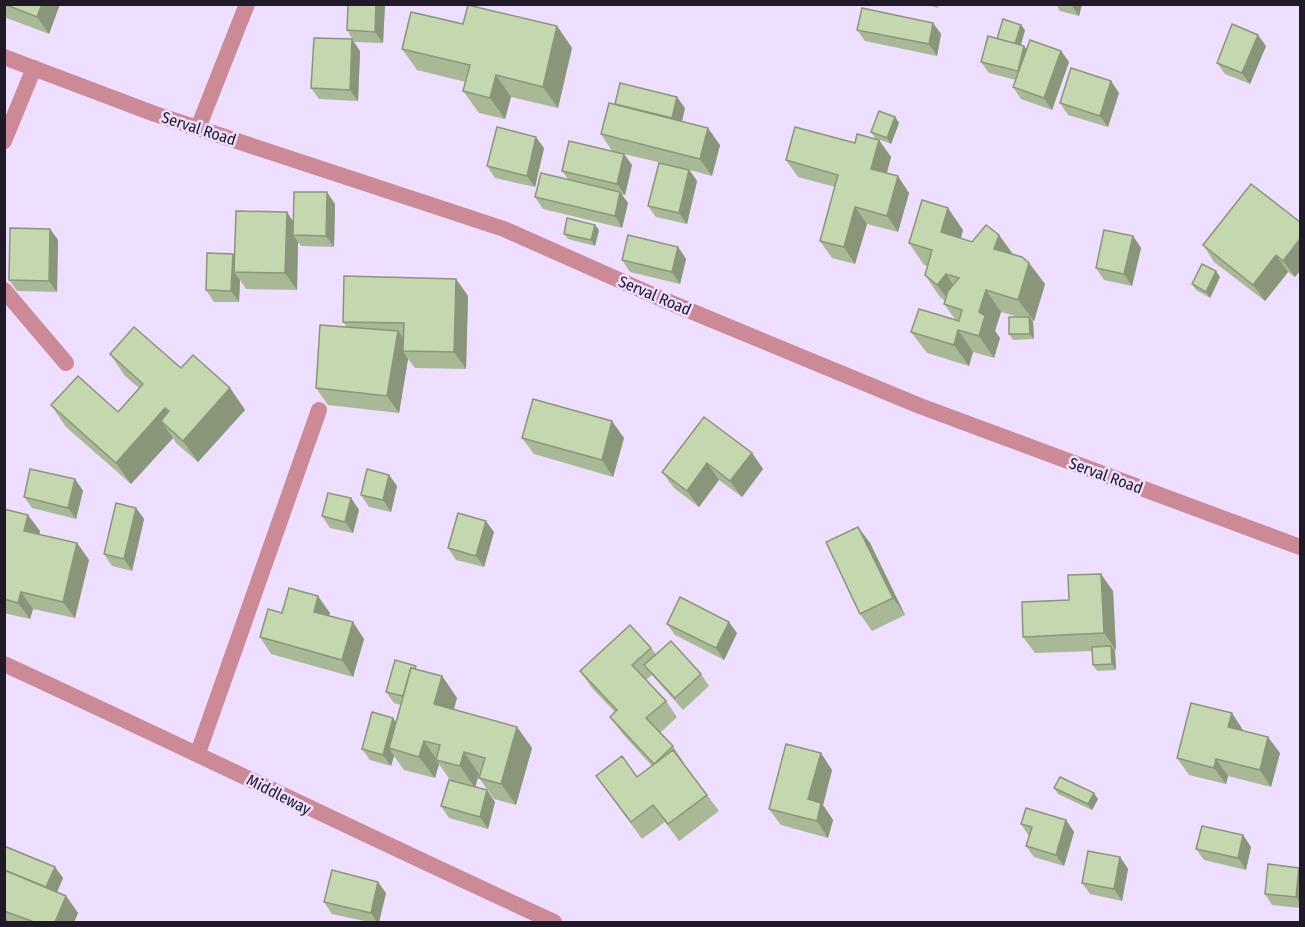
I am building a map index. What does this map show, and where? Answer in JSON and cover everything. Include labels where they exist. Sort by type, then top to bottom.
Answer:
[{"type":"street","points":[[198,128],[247,4]]},
{"type":"street","name":"Serval Road","points":[[4,57],[198,128],[504,229],[664,300],[920,406],[1300,547]]},
{"type":"street","points":[[4,141],[34,68]]},
{"type":"street","points":[[4,290],[66,363]]},
{"type":"street","points":[[198,753],[319,410]]},
{"type":"street","name":"Middleway","points":[[4,664],[198,753],[341,825],[554,922]]},
{"type":"building","points":[[4,4],[42,4],[37,17]]},
{"type":"building","points":[[348,4],[376,4],[375,32],[347,30]]},
{"type":"building","points":[[468,5],[557,26],[543,87],[496,75],[490,98],[463,91],[470,65],[402,49],[411,12],[463,24]]},
{"type":"building","points":[[862,8],[933,23],[929,44],[857,30]]},
{"type":"building","points":[[1003,19],[1021,25],[1015,44],[997,39]]},
{"type":"building","points":[[1232,24],[1258,35],[1242,73],[1217,63]]},
{"type":"building","points":[[988,36],[1024,46],[1018,71],[981,62]]},
{"type":"building","points":[[314,38],[352,39],[350,90],[311,88]]},
{"type":"building","points":[[1030,40],[1061,51],[1044,98],[1013,87]]},
{"type":"building","points":[[1071,68],[1111,81],[1100,116],[1060,103]]},
{"type":"building","points":[[620,83],[677,97],[672,118],[615,104]]},
{"type":"building","points":[[609,103],[708,128],[700,159],[601,134]]},
{"type":"building","points":[[879,111],[895,117],[887,138],[871,132]]},
{"type":"building","points":[[497,127],[536,137],[527,176],[487,166]]},
{"type":"building","points":[[795,127],[855,143],[857,134],[879,140],[871,169],[898,176],[887,216],[855,207],[844,247],[820,241],[838,175],[786,160]]},
{"type":"building","points":[[569,141],[624,154],[617,184],[562,171]]},
{"type":"building","points":[[659,163],[689,170],[679,213],[648,206]]},
{"type":"building","points":[[541,173],[620,192],[615,216],[535,197]]},
{"type":"building","points":[[1251,184],[1300,222],[1300,239],[1283,261],[1276,255],[1253,285],[1203,245]]},
{"type":"building","points":[[294,192],[327,192],[326,236],[293,235]]},
{"type":"building","points":[[922,200],[948,208],[941,232],[972,242],[986,225],[999,235],[994,249],[1022,257],[1029,263],[1018,300],[986,290],[979,312],[985,316],[979,336],[958,330],[954,345],[911,332],[919,309],[959,321],[962,310],[944,304],[948,291],[959,278],[946,274],[937,285],[925,275],[932,250],[909,243]]},
{"type":"building","points":[[236,211],[287,212],[285,273],[234,272]]},
{"type":"building","points":[[567,218],[595,225],[591,240],[564,234]]},
{"type":"building","points":[[10,228],[50,229],[49,281],[9,280]]},
{"type":"building","points":[[1104,230],[1133,236],[1124,274],[1096,268]]},
{"type":"building","points":[[628,235],[678,247],[672,272],[622,260]]},
{"type":"building","points":[[207,253],[233,254],[231,291],[206,290]]},
{"type":"building","points":[[1202,264],[1216,271],[1206,292],[1192,284]]},
{"type":"building","points":[[344,276],[456,279],[454,352],[403,351],[404,323],[343,322]]},
{"type":"building","points":[[1009,317],[1029,317],[1030,334],[1009,334]]},
{"type":"building","points":[[320,325],[398,331],[387,396],[316,388]]},
{"type":"building","points":[[134,327],[181,368],[193,355],[230,388],[183,441],[161,421],[169,411],[165,408],[116,463],[51,405],[78,376],[118,412],[143,384],[110,354]]},
{"type":"building","points":[[533,399],[612,421],[602,460],[522,438]]},
{"type":"building","points":[[704,417],[752,453],[730,481],[707,463],[687,491],[662,472]]},
{"type":"building","points":[[30,469],[75,479],[68,508],[24,497]]},
{"type":"building","points":[[367,469],[389,475],[383,500],[361,495]]},
{"type":"building","points":[[328,493],[351,498],[345,522],[322,516]]},
{"type":"building","points":[[116,503],[136,508],[124,559],[104,554]]},
{"type":"building","points":[[4,509],[28,515],[24,531],[77,543],[63,602],[21,592],[18,603],[4,599]]},
{"type":"building","points":[[458,513],[486,521],[476,556],[448,548]]},
{"type":"building","points":[[858,527],[893,598],[860,614],[826,542]]},
{"type":"building","points":[[1101,574],[1104,633],[1023,637],[1022,602],[1069,600],[1068,575]]},
{"type":"building","points":[[289,588],[318,596],[314,612],[353,622],[342,660],[260,637],[268,609],[282,613]]},
{"type":"building","points":[[680,597],[729,622],[716,648],[667,624]]},
{"type":"building","points":[[630,625],[651,648],[632,665],[666,701],[646,718],[673,746],[654,764],[610,717],[617,710],[580,671]]},
{"type":"building","points":[[671,641],[701,674],[675,698],[644,665]]},
{"type":"building","points":[[1111,646],[1112,664],[1093,665],[1092,647]]},
{"type":"building","points":[[395,660],[416,666],[415,669],[411,668],[403,696],[386,692]]},
{"type":"building","points":[[411,668],[442,676],[434,704],[517,727],[501,784],[479,778],[485,758],[464,752],[460,766],[436,760],[440,745],[424,741],[419,757],[389,748]]},
{"type":"building","points":[[1191,703],[1232,713],[1228,727],[1268,737],[1260,770],[1216,759],[1214,768],[1177,758]]},
{"type":"building","points":[[372,712],[393,718],[383,755],[362,749]]},
{"type":"building","points":[[786,744],[821,753],[808,799],[821,803],[817,821],[769,809]]},
{"type":"building","points":[[673,750],[707,795],[668,824],[653,805],[631,822],[596,776],[622,756],[637,777]]},
{"type":"building","points":[[1060,777],[1094,793],[1088,804],[1054,788]]},
{"type":"building","points":[[449,780],[487,790],[480,817],[441,806]]},
{"type":"building","points":[[1026,808],[1066,820],[1056,855],[1026,846],[1032,827],[1021,824]]},
{"type":"building","points":[[1202,826],[1243,835],[1238,858],[1196,849]]},
{"type":"building","points":[[4,846],[55,867],[46,887],[4,870]]},
{"type":"building","points":[[1088,851],[1120,857],[1114,889],[1082,883]]},
{"type":"building","points":[[1268,864],[1299,868],[1296,897],[1265,894]]},
{"type":"building","points":[[4,870],[66,896],[55,922],[34,922],[4,911]]},
{"type":"building","points":[[332,870],[378,882],[371,913],[324,902]]}]
